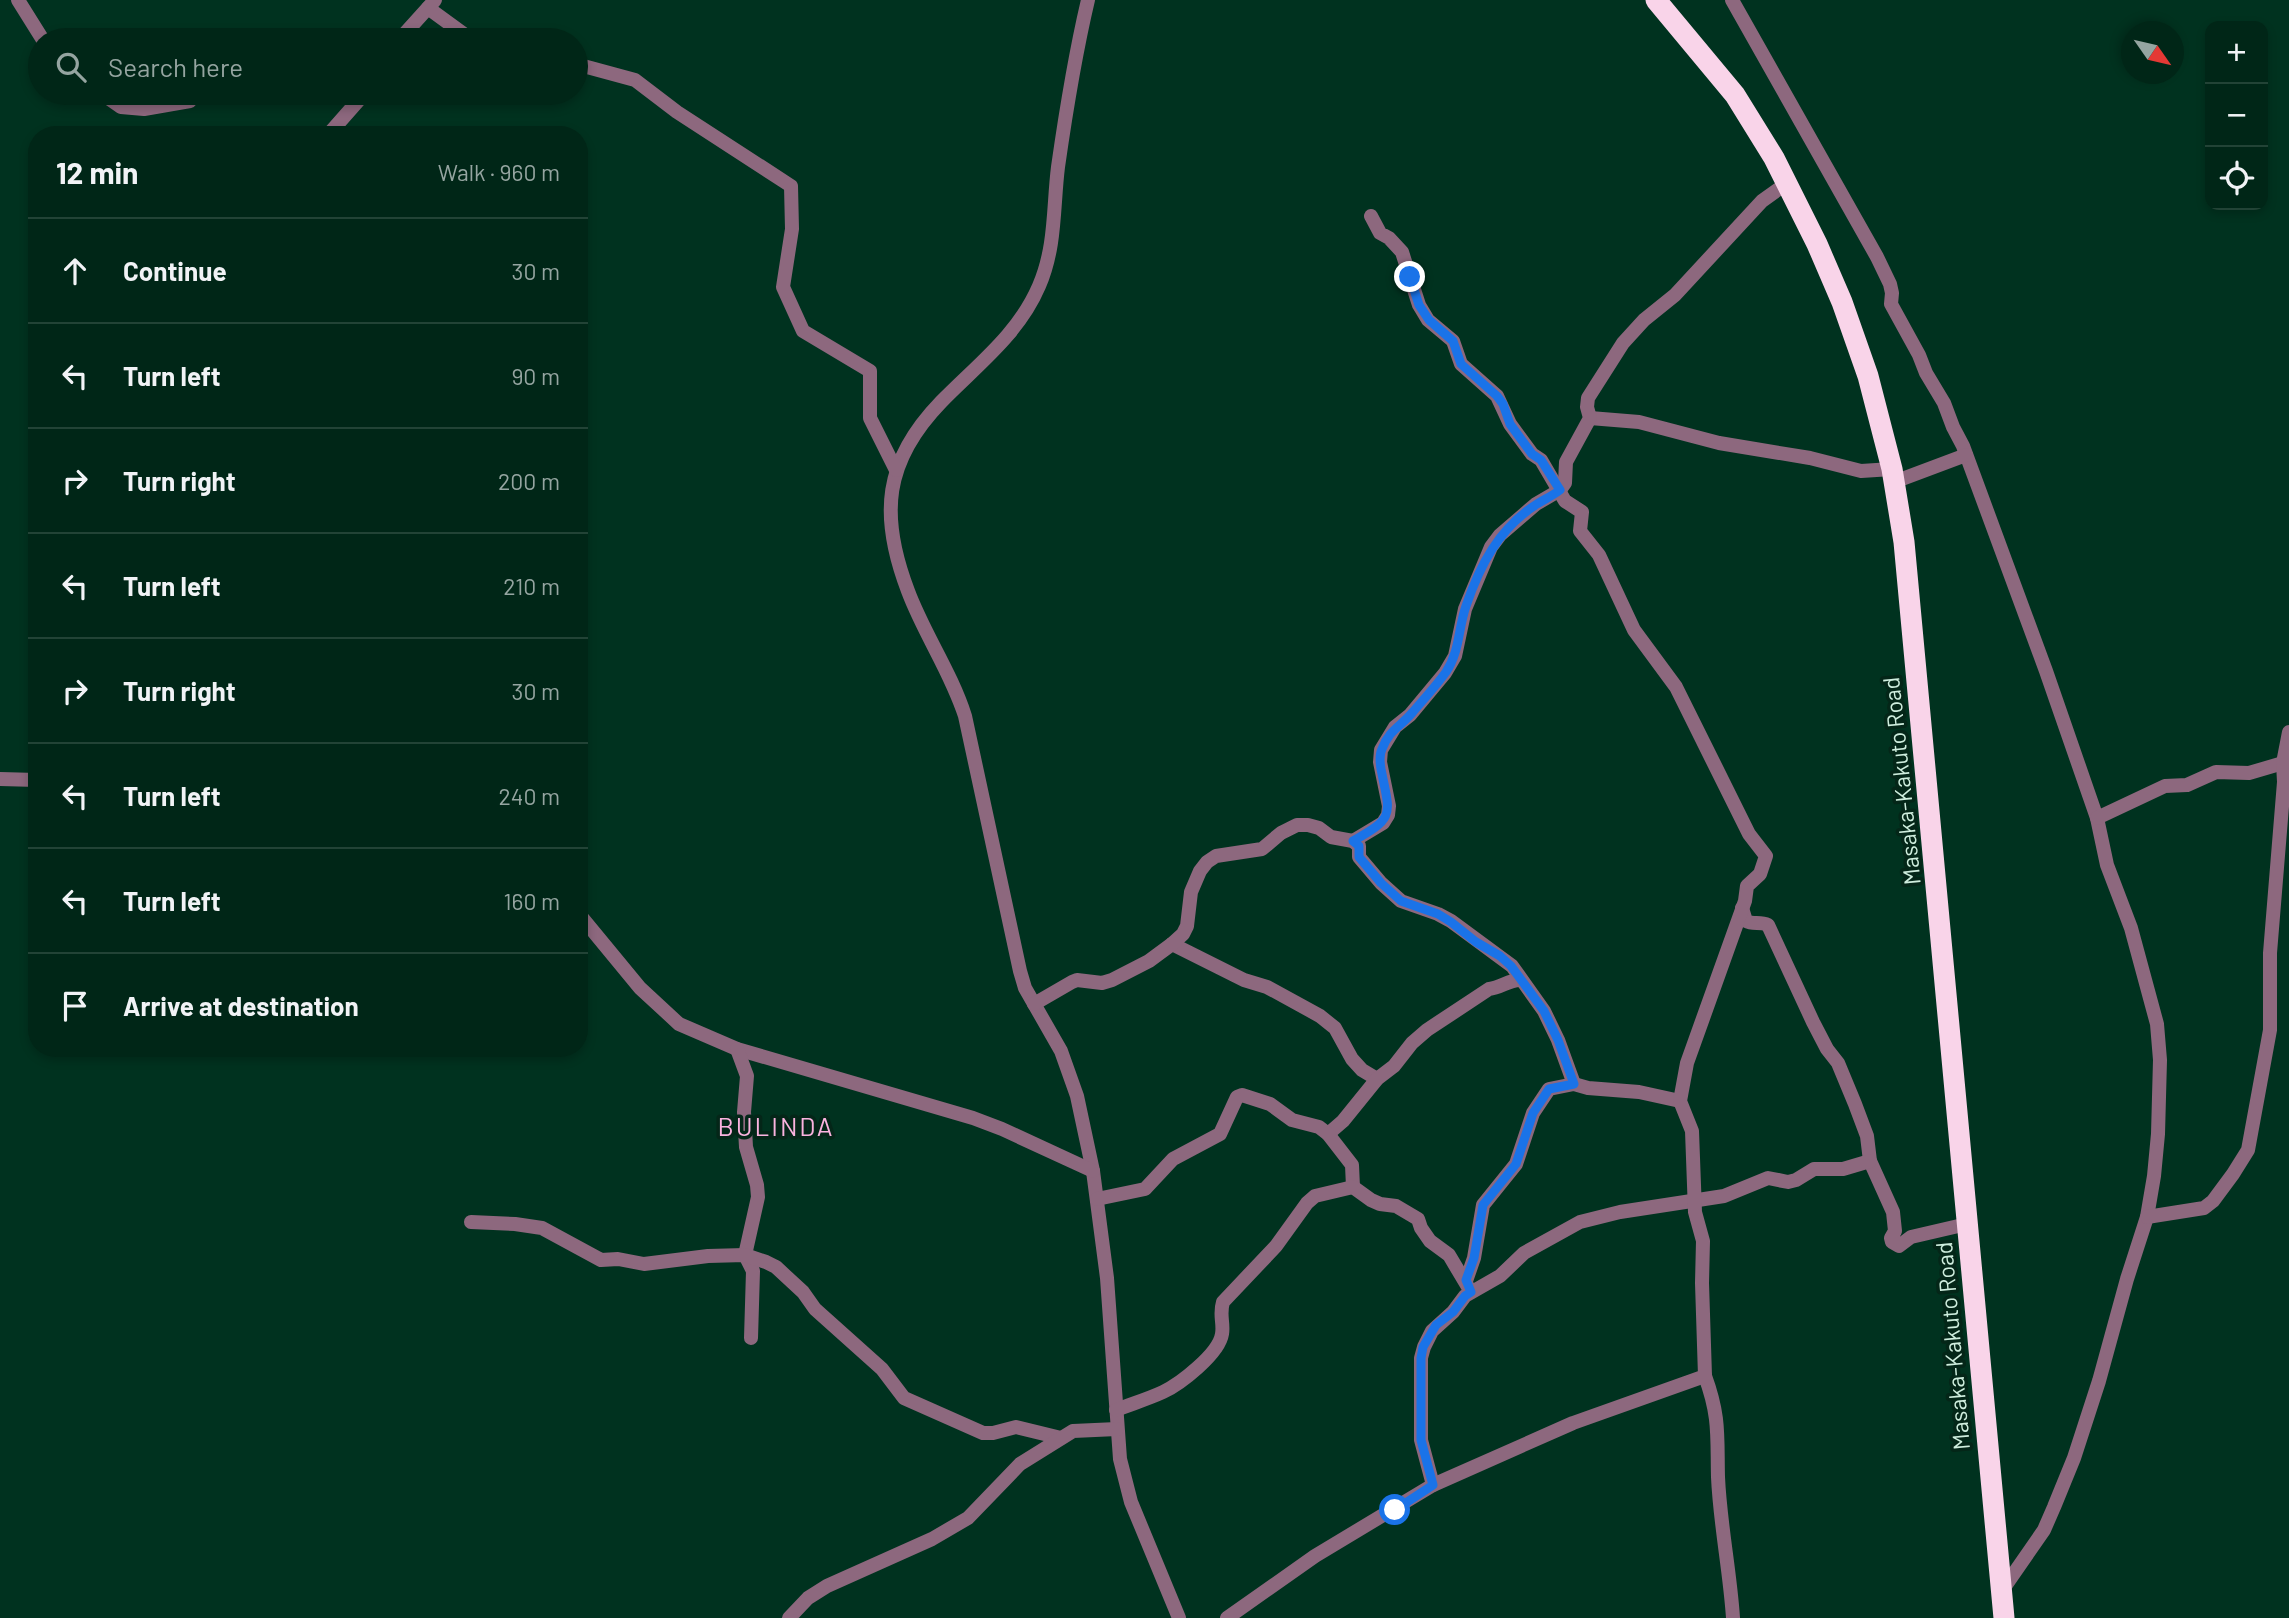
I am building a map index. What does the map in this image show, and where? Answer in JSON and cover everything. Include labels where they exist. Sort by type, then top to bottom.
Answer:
[{"type":"highway","name":"Masaka-Kakuto Road","points":[[1656,0],[1735,95],[1787,183],[1817,244],[1846,314],[1868,376],[1893,476],[1905,542],[2004,1618]]},
{"type":"street","points":[[18,0],[36,28]]},
{"type":"street","points":[[1088,0],[1058,168],[1053,239],[1040,285],[1018,324],[999,347],[952,391],[915,432],[896,470],[890,508],[899,562],[908,592],[961,705],[1020,971],[1034,1004],[1053,1034],[1077,1096],[1093,1171],[1112,1325],[1120,1459],[1131,1502],[1179,1618]]},
{"type":"street","points":[[1732,0],[1877,257],[1892,293],[1891,304],[1944,403],[1966,455],[2097,818],[2107,864],[2131,929],[2159,1040],[2158,1134],[2147,1217],[2074,1458],[2044,1530],[2001,1592]]},
{"type":"street","points":[[411,28],[432,4],[458,28]]},
{"type":"street","points":[[588,67],[635,80],[677,112],[791,186],[792,229],[783,287],[803,331],[870,371],[870,418],[896,470]]},
{"type":"street","points":[[118,105],[144,108],[164,105]]},
{"type":"street","points":[[336,126],[354,105]]},
{"type":"street","points":[[1353,841],[1383,823],[1388,814],[1389,806],[1380,762],[1381,750],[1395,727],[1410,715],[1445,673],[1455,656],[1465,609],[1491,547],[1500,535],[1536,504],[1560,490],[1564,483],[1566,462],[1591,418],[1587,407],[1588,398],[1623,343],[1644,320],[1684,287],[1762,201],[1787,183]]},
{"type":"street","points":[[1371,216],[1380,233],[1402,252],[1419,305],[1429,320],[1453,341],[1461,364],[1497,396],[1510,424],[1532,454],[1541,460],[1565,501],[1581,512],[1580,531],[1598,555],[1634,630],[1675,687],[1749,834],[1766,856],[1760,874],[1747,886],[1742,908],[1687,1063],[1680,1101],[1692,1131],[1695,1212],[1703,1241],[1705,1376],[1715,1402],[1719,1441],[1718,1478],[1733,1618]]},
{"type":"street","points":[[1591,418],[1639,422],[1718,443],[1810,458],[1893,476],[1966,455]]},
{"type":"street","points":[[2147,1217],[2204,1208],[2220,1192],[2248,1150],[2270,1030],[2270,953],[2284,782],[2283,763],[2289,732]]},
{"type":"street","points":[[2097,818],[2165,786],[2196,782],[2216,772],[2249,773],[2283,763]]},
{"type":"street","points":[[0,779],[28,780]]},
{"type":"street","points":[[1034,1004],[1077,980],[1102,983],[1149,961],[1183,934],[1191,892],[1207,862],[1216,856],[1262,849],[1276,836],[1297,825],[1308,825],[1319,828],[1331,837],[1353,841],[1359,846],[1359,857],[1401,901],[1438,914],[1511,966],[1544,1011],[1574,1084]]},
{"type":"street","points":[[1742,908],[1746,922],[1752,925],[1764,923],[1770,930],[1826,1049],[1838,1063],[1867,1136],[1870,1161],[1892,1212],[1895,1231],[1891,1238],[1895,1245],[1903,1245],[1911,1237],[1967,1224]]},
{"type":"street","points":[[588,925],[655,1004],[679,1024],[737,1049],[973,1118],[1093,1171]]},
{"type":"street","points":[[1172,944],[1244,980],[1267,986],[1320,1016],[1335,1028],[1352,1059],[1362,1070],[1377,1079]]},
{"type":"street","points":[[1328,1134],[1343,1121],[1377,1079],[1394,1066],[1412,1043],[1427,1030],[1474,997],[1512,980],[1520,980]]},
{"type":"street","points":[[737,1049],[747,1076],[744,1112],[746,1147],[758,1197],[745,1255],[753,1271],[751,1338]]},
{"type":"street","points":[[1433,1485],[1421,1440],[1423,1347],[1436,1325],[1453,1312],[1465,1296],[1483,1205],[1516,1164],[1533,1113],[1549,1089],[1574,1084],[1588,1088],[1639,1092],[1680,1101]]},
{"type":"street","points":[[1097,1199],[1145,1189],[1173,1159],[1220,1134],[1239,1095],[1270,1104],[1292,1120],[1319,1127],[1328,1134],[1352,1166],[1353,1187]]},
{"type":"street","points":[[1469,1286],[1500,1276],[1524,1253],[1580,1222],[1620,1212],[1724,1196],[1768,1178],[1788,1182],[1814,1169],[1843,1169],[1870,1161]]},
{"type":"street","points":[[1116,1410],[1164,1392],[1212,1354],[1222,1333],[1219,1314],[1223,1302],[1276,1246],[1315,1196],[1353,1187],[1380,1204],[1396,1206],[1418,1219],[1430,1241],[1449,1255],[1469,1286]]},
{"type":"street","points":[[471,1222],[542,1228],[601,1260],[618,1259],[644,1264],[708,1256],[745,1255],[765,1262],[783,1273],[815,1309],[882,1370],[904,1398],[983,1433],[1016,1427],[1062,1438]]},
{"type":"street","points":[[1227,1618],[1315,1556],[1433,1485],[1573,1423],[1703,1379],[1705,1376]]},
{"type":"street","points":[[789,1618],[808,1598],[827,1586],[932,1539],[961,1522],[1020,1464],[1073,1431],[1117,1429]]},
{"type":"district","name":"BULINDA","points":[[776,1125]]},
{"type":"route","points":[[1395,1510],[1433,1485],[1421,1440],[1420,1378],[1423,1347],[1436,1325],[1453,1312],[1462,1298],[1471,1292],[1466,1280],[1479,1237],[1483,1205],[1516,1164],[1533,1113],[1549,1089],[1574,1084],[1544,1011],[1511,966],[1438,914],[1401,901],[1359,857],[1359,846],[1353,841],[1383,823],[1388,814],[1389,806],[1380,762],[1381,750],[1395,727],[1410,715],[1445,673],[1455,656],[1465,609],[1491,547],[1500,535],[1536,504],[1560,490],[1541,460],[1532,454],[1510,424],[1497,396],[1461,364],[1453,341],[1429,320],[1419,305],[1410,277]]}]
